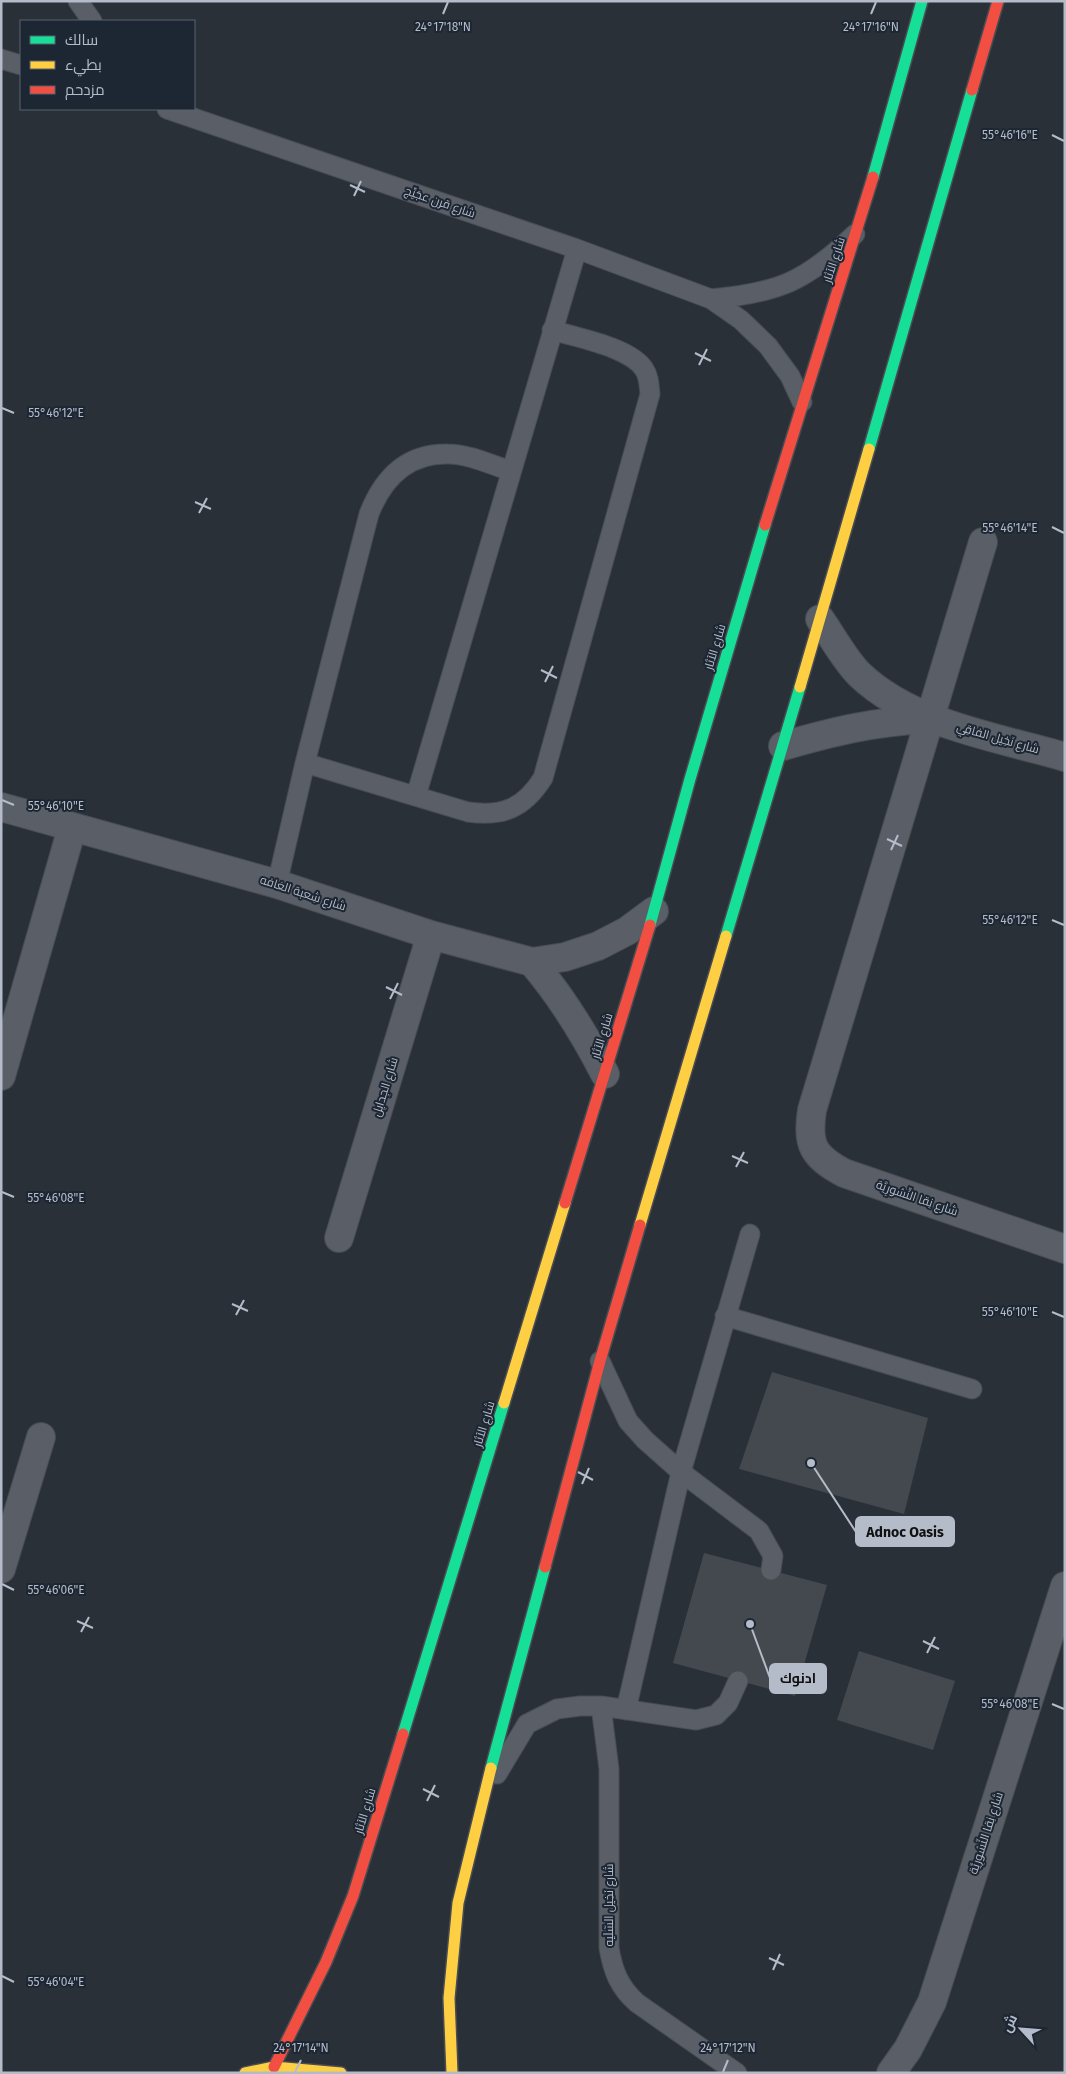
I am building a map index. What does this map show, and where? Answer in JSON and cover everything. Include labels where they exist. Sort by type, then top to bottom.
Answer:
[{"type":"main road","name":"شارع الآثار","points":[[274,2067],[326,1962],[353,1896],[606,1074],[654,911],[690,779],[802,402],[858,232],[922,1]]},
{"type":"main road","points":[[452,2073],[449,1998],[458,1903],[484,1795],[600,1361],[783,746],[998,1]]},
{"type":"main road","points":[[245,2073],[274,2067],[341,2073]]},
{"type":"street","name":"شارع نِقا النِّسُورِيَّة","points":[[983,542],[812,1110],[809,1132],[815,1152],[826,1164],[844,1173],[1065,1250]]},
{"type":"street","name":"شارع نَخِيل الفاقِي","points":[[820,619],[859,674],[892,700],[931,719],[1065,757]]},
{"type":"street","name":"شارع نَخِيل الفاقِي","points":[[783,746],[844,728],[888,721],[931,719]]},
{"type":"street","name":"شارع شِعبة الغافه","points":[[1,807],[276,884],[431,935],[532,962],[566,957],[598,946],[627,931],[654,911]]},
{"type":"street","points":[[1,1076],[72,828]]},
{"type":"street","name":"شارع الجِدايِل","points":[[339,1238],[431,935]]},
{"type":"street","points":[[532,962],[561,996],[585,1034],[606,1074]]},
{"type":"street","points":[[1,1569],[41,1438]]},
{"type":"street","name":"شارع نِقا النِّسُورِيَّة","points":[[891,2073],[908,2049],[932,2002],[1065,1586]]},
{"type":"lane","points":[[78,1],[91,20]]},
{"type":"lane","points":[[1,59],[20,65]]},
{"type":"lane","name":"شارع قرن عجَيِّج","points":[[170,110],[577,249],[711,299],[741,320],[768,346],[790,376],[802,402]]},
{"type":"lane","name":"شارع قرن عجَيِّج","points":[[711,299],[752,295],[792,282],[827,260],[858,232]]},
{"type":"lane","points":[[416,796],[577,249]]},
{"type":"lane","points":[[305,763],[468,812],[485,814],[503,812],[519,805],[533,794],[543,778],[650,394],[646,375],[635,359],[623,352],[552,330]]},
{"type":"lane","points":[[276,884],[369,514],[377,494],[390,476],[407,464],[428,456],[449,454],[471,458],[511,471]]},
{"type":"lane","points":[[626,1710],[682,1472],[725,1316],[750,1234]]},
{"type":"lane","points":[[725,1316],[972,1389]]},
{"type":"lane","points":[[600,1361],[628,1421],[645,1440],[682,1472],[759,1531],[770,1547],[773,1556],[771,1570]]},
{"type":"lane","points":[[484,1795],[527,1724],[557,1709],[601,1706],[696,1720],[716,1715],[728,1703],[738,1681]]},
{"type":"lane","name":"شارع نَخِيل السّلَيه","points":[[601,1706],[609,1769],[609,1948],[613,1969],[623,1990],[637,2002],[738,2073]]},
{"type":"building","points":[[772,1372],[928,1418],[904,1514],[739,1469]]},
{"type":"building","points":[[704,1553],[827,1585],[795,1696],[673,1663]]},
{"type":"building","points":[[859,1651],[955,1681],[933,1750],[837,1720]]},
{"type":"traffic: fast","points":[[873,177],[922,1]]},
{"type":"traffic: fast","points":[[869,449],[972,90]]},
{"type":"traffic: fast","points":[[650,925],[690,779],[765,525]]},
{"type":"traffic: fast","points":[[726,936],[800,687]]},
{"type":"traffic: fast","points":[[403,1734],[504,1403]]},
{"type":"traffic: fast","points":[[491,1768],[545,1567]]},
{"type":"traffic: slow","points":[[800,687],[869,449]]},
{"type":"traffic: slow","points":[[640,1225],[726,936]]},
{"type":"traffic: slow","points":[[504,1403],[565,1203]]},
{"type":"traffic: slow","points":[[452,2073],[449,1998],[458,1903],[491,1768]]},
{"type":"traffic: slow","points":[[245,2073],[274,2067],[341,2073]]},
{"type":"traffic: jam","points":[[972,90],[998,1]]},
{"type":"traffic: jam","points":[[765,525],[873,177]]},
{"type":"traffic: jam","points":[[565,1203],[650,925]]},
{"type":"traffic: jam","points":[[545,1567],[600,1361],[640,1225]]},
{"type":"traffic: jam","points":[[274,2067],[326,1962],[353,1896],[403,1734]]},
{"type":"place","name":"Adnoc Oasis","points":[[811,1463]]},
{"type":"place","name":"ادنوك","points":[[750,1624]]}]
